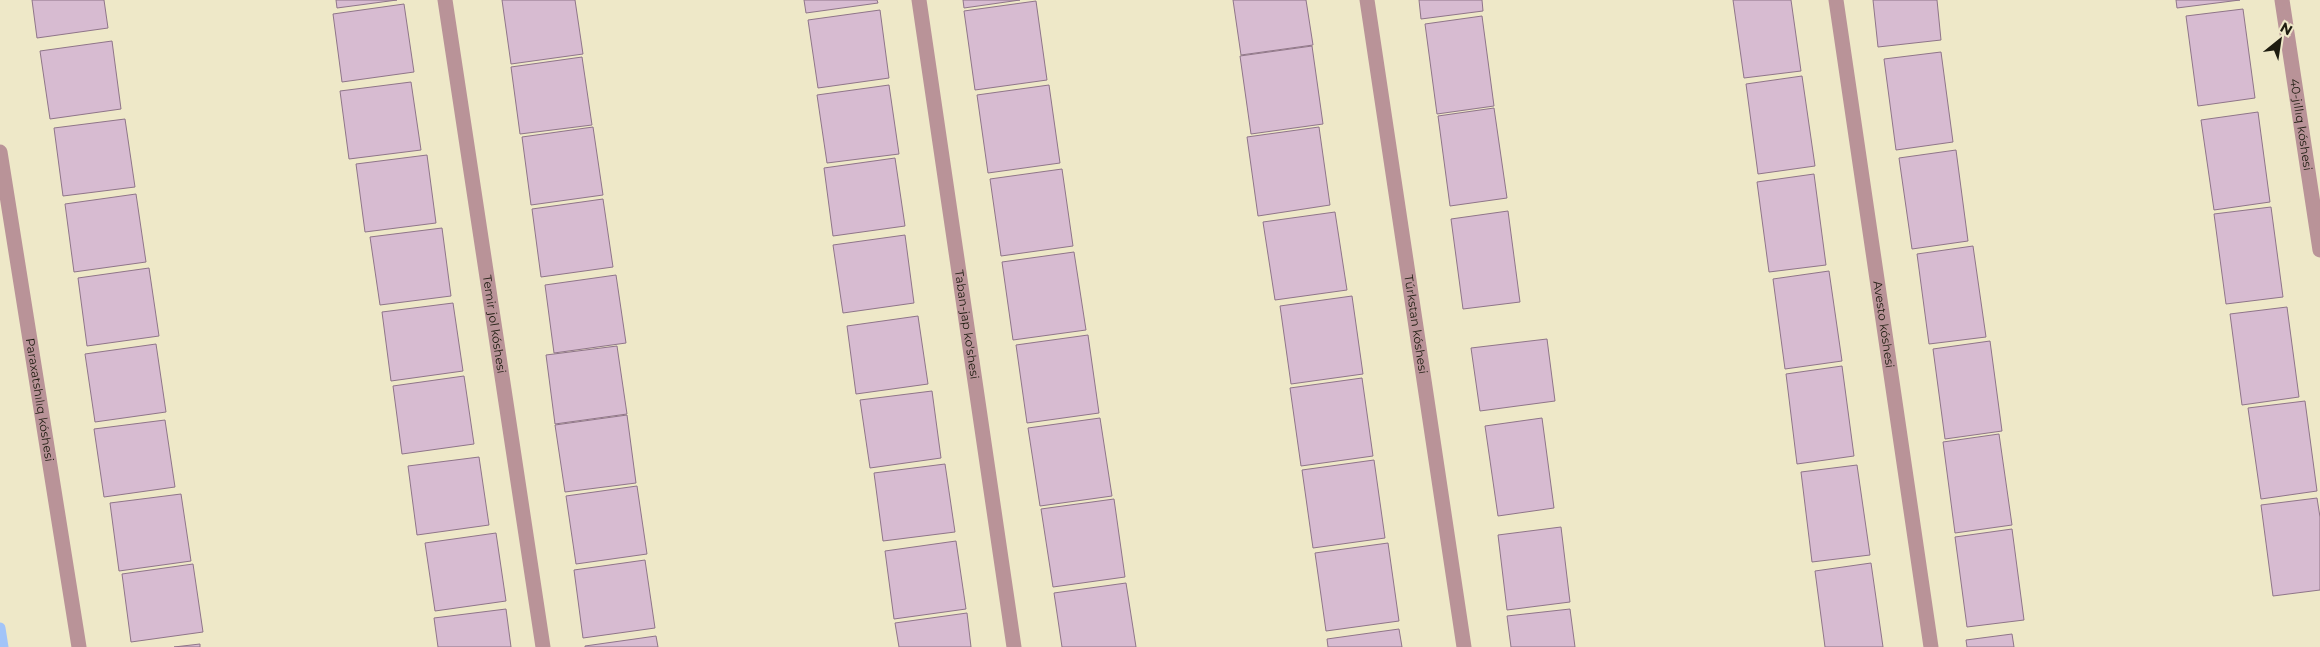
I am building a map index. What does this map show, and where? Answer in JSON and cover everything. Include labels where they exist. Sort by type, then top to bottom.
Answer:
[{"type":"street","name":"Temir jol kóshesi","points":[[445,0],[543,647]]},
{"type":"street","name":"Taban-jap ko'shesi","points":[[918,0],[1014,647]]},
{"type":"street","name":"Túrkstan kóshesi","points":[[1367,0],[1464,647]]},
{"type":"street","name":"Avesto kóshesi","points":[[1836,0],[1931,647]]},
{"type":"street","name":"40-jıllıq kóshesi","points":[[2282,0],[2320,250]]},
{"type":"street","name":"Paraxatshılıq kóshesi","points":[[0,152],[79,647]]},
{"type":"building","points":[[32,0],[104,0],[108,28],[37,38]]},
{"type":"building","points":[[336,0],[397,0],[337,8]]},
{"type":"building","points":[[502,0],[575,0],[583,54],[511,64]]},
{"type":"building","points":[[804,0],[877,0],[878,3],[806,13]]},
{"type":"building","points":[[963,0],[1020,0],[964,8]]},
{"type":"building","points":[[1233,0],[1306,0],[1313,45],[1241,55]]},
{"type":"building","points":[[1419,0],[1482,0],[1483,11],[1421,19]]},
{"type":"building","points":[[1733,0],[1791,0],[1801,71],[1744,78]]},
{"type":"building","points":[[1873,0],[1937,0],[1941,40],[1878,47]]},
{"type":"building","points":[[2176,0],[2240,0],[2177,8]]},
{"type":"building","points":[[1036,1],[1047,80],[975,90],[964,11]]},
{"type":"building","points":[[404,4],[414,72],[342,82],[333,14]]},
{"type":"building","points":[[2243,9],[2255,98],[2198,106],[2186,16]]},
{"type":"building","points":[[880,10],[889,78],[818,88],[808,20]]},
{"type":"building","points":[[1482,16],[1494,106],[1437,114],[1425,24]]},
{"type":"building","points":[[112,41],[121,109],[50,119],[40,51]]},
{"type":"building","points":[[1312,46],[1323,124],[1251,134],[1240,56]]},
{"type":"building","points":[[1941,52],[1953,142],[1896,150],[1884,59]]},
{"type":"building","points":[[582,57],[592,125],[520,134],[511,67]]},
{"type":"building","points":[[1802,76],[1815,166],[1758,174],[1746,84]]},
{"type":"building","points":[[411,82],[421,150],[349,159],[340,91]]},
{"type":"building","points":[[889,85],[899,154],[827,163],[817,95]]},
{"type":"building","points":[[1049,85],[1060,163],[988,173],[977,95]]},
{"type":"building","points":[[1494,108],[1507,198],[1450,206],[1438,116]]},
{"type":"building","points":[[2258,112],[2270,202],[2214,210],[2201,120]]},
{"type":"building","points":[[125,119],[135,187],[63,196],[54,128]]},
{"type":"building","points":[[593,127],[603,195],[531,205],[522,137]]},
{"type":"building","points":[[1319,127],[1330,205],[1258,216],[1247,137]]},
{"type":"building","points":[[1956,150],[1968,241],[1912,249],[1899,158]]},
{"type":"building","points":[[427,155],[436,223],[365,232],[356,164]]},
{"type":"building","points":[[895,158],[905,226],[833,236],[824,168]]},
{"type":"building","points":[[1062,169],[1073,246],[1001,256],[990,179]]},
{"type":"building","points":[[1814,174],[1826,265],[1769,272],[1757,182]]},
{"type":"building","points":[[136,194],[146,262],[74,272],[65,204]]},
{"type":"building","points":[[603,199],[613,267],[541,277],[532,209]]},
{"type":"building","points":[[2271,207],[2283,297],[2226,304],[2214,214]]},
{"type":"building","points":[[1508,211],[1520,302],[1463,309],[1451,219]]},
{"type":"building","points":[[1335,212],[1347,290],[1275,300],[1263,222]]},
{"type":"building","points":[[442,228],[451,296],[380,305],[370,237]]},
{"type":"building","points":[[905,235],[914,303],[843,313],[833,245]]},
{"type":"building","points":[[1973,246],[1986,337],[1929,344],[1917,254]]},
{"type":"building","points":[[1074,252],[1086,330],[1013,340],[1002,262]]},
{"type":"building","points":[[149,268],[159,336],[87,346],[78,278]]},
{"type":"building","points":[[1829,271],[1842,361],[1785,369],[1773,279]]},
{"type":"building","points":[[616,275],[626,343],[554,353],[545,285]]},
{"type":"building","points":[[1352,296],[1363,374],[1291,384],[1280,306]]},
{"type":"building","points":[[453,303],[463,371],[391,381],[382,312]]},
{"type":"building","points":[[2287,307],[2299,397],[2242,405],[2230,314]]},
{"type":"building","points":[[918,316],[928,384],[856,394],[847,326]]},
{"type":"building","points":[[1088,335],[1099,413],[1027,423],[1016,345]]},
{"type":"building","points":[[1547,339],[1555,401],[1480,411],[1471,348]]},
{"type":"building","points":[[1990,341],[2002,431],[1945,439],[1933,349]]},
{"type":"building","points":[[156,344],[166,412],[95,422],[85,354]]},
{"type":"building","points":[[617,346],[627,414],[555,424],[546,355]]},
{"type":"building","points":[[1842,366],[1854,456],[1797,464],[1786,374]]},
{"type":"building","points":[[464,376],[474,444],[402,454],[393,386]]},
{"type":"building","points":[[1362,378],[1373,456],[1301,466],[1290,388]]},
{"type":"building","points":[[932,391],[941,458],[870,468],[860,400]]},
{"type":"building","points":[[2305,401],[2317,491],[2261,499],[2248,408]]},
{"type":"building","points":[[627,415],[636,483],[565,492],[555,425]]},
{"type":"building","points":[[1100,418],[1112,496],[1040,506],[1028,428]]},
{"type":"building","points":[[1542,418],[1554,508],[1498,516],[1485,426]]},
{"type":"building","points":[[165,420],[175,487],[104,497],[94,429]]},
{"type":"building","points":[[1999,434],[2012,525],[1955,533],[1943,442]]},
{"type":"building","points":[[479,457],[489,525],[417,535],[408,466]]},
{"type":"building","points":[[1374,460],[1385,538],[1313,548],[1302,470]]},
{"type":"building","points":[[945,464],[955,532],[883,541],[874,473]]},
{"type":"building","points":[[1857,465],[1870,555],[1812,562],[1801,472]]},
{"type":"building","points":[[637,486],[647,554],[576,564],[566,496]]},
{"type":"building","points":[[181,494],[191,561],[119,571],[110,503]]},
{"type":"building","points":[[2317,498],[2320,517],[2320,590],[2273,596],[2261,505]]},
{"type":"building","points":[[1114,499],[1125,577],[1053,587],[1041,509]]},
{"type":"building","points":[[1561,527],[1570,602],[1507,610],[1498,535]]},
{"type":"building","points":[[2012,529],[2024,620],[1967,627],[1955,537]]},
{"type":"building","points":[[496,533],[506,601],[435,611],[425,543]]},
{"type":"building","points":[[956,541],[966,609],[894,619],[885,551]]},
{"type":"building","points":[[1388,543],[1399,621],[1326,631],[1315,553]]},
{"type":"building","points":[[645,560],[655,628],[583,638],[574,570]]},
{"type":"building","points":[[1871,563],[1883,647],[1825,647],[1815,571]]},
{"type":"building","points":[[193,564],[203,632],[131,642],[122,574]]},
{"type":"building","points":[[1126,583],[1136,647],[1062,647],[1054,593]]},
{"type":"building","points":[[506,609],[511,647],[438,647],[434,618]]},
{"type":"building","points":[[1570,609],[1575,647],[1511,647],[1507,616]]},
{"type":"building","points":[[967,613],[971,647],[899,647],[895,623]]},
{"type":"building","points":[[1399,629],[1402,647],[1328,647],[1327,639]]},
{"type":"building","points":[[2012,634],[2014,647],[1967,647],[1966,640]]},
{"type":"building","points":[[656,636],[658,647],[585,647],[585,646]]},
{"type":"building","points":[[200,644],[200,647],[174,647]]},
{"type":"waterway","points":[[0,628],[3,647]]}]
